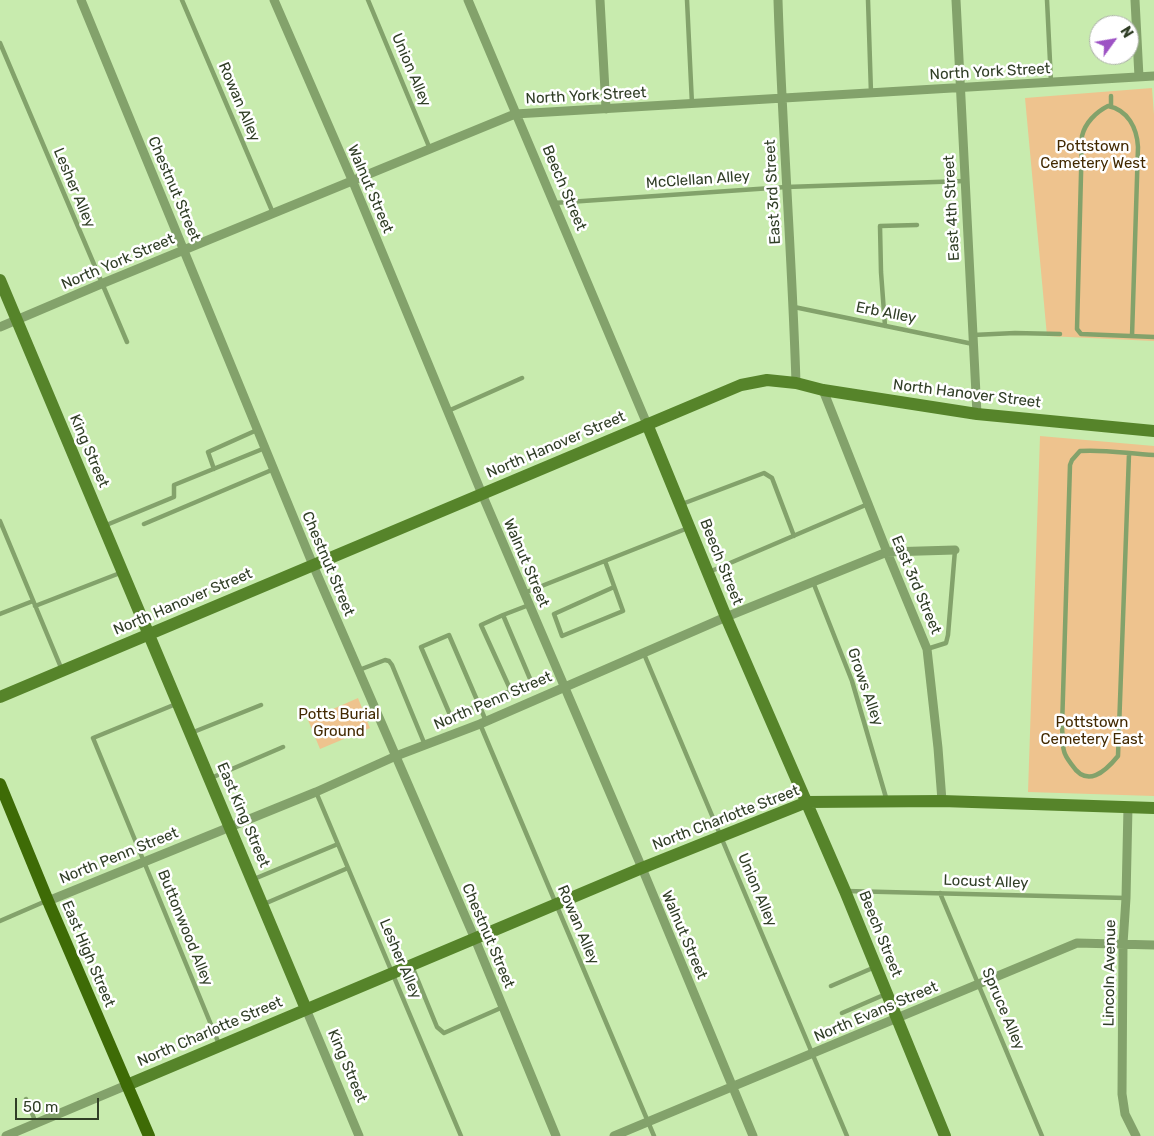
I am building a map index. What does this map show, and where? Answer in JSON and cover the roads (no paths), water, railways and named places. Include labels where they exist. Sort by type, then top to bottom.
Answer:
[{"type":"main road","name":"East High Street","points":[[0,784],[148,1136]]},
{"type":"street","name":"Chestnut Street","points":[[81,0],[313,565],[475,939],[556,1136]]},
{"type":"street","name":"Walnut Street","points":[[274,0],[353,182],[524,594],[642,868],[752,1136]]},
{"type":"street","name":"Beech Street","points":[[468,0],[647,424],[726,618],[845,891],[946,1136]]},
{"type":"street","points":[[600,0],[606,109]]},
{"type":"street","name":"East 3rd Street","points":[[778,0],[781,99],[794,307],[796,383]]},
{"type":"street","name":"East 4th Street","points":[[956,0],[977,414]]},
{"type":"street","points":[[1135,0],[1139,77]]},
{"type":"street","name":"North York Street","points":[[0,327],[184,249],[353,182],[515,114],[1154,76]]},
{"type":"street","name":"King Street","points":[[0,280],[148,635]]},
{"type":"street","name":"North Hanover Street","points":[[0,697],[741,385],[767,380],[796,383],[823,390],[977,414],[1154,431]]},
{"type":"street","name":"East 3rd Street","points":[[823,390],[927,648],[942,801]]},
{"type":"street","name":"North Penn Street","points":[[48,901],[316,792],[396,756],[483,722],[726,618],[887,552],[955,550]]},
{"type":"street","name":"East King Street","points":[[148,635],[306,1009]]},
{"type":"street","name":"North Charlotte Street","points":[[127,1085],[392,972],[807,802],[942,801],[1154,808]]},
{"type":"street","name":"Lincoln Avenue","points":[[1128,807],[1123,944],[1122,1094],[1125,1114],[1136,1136]]},
{"type":"street","name":"North Evans Street","points":[[614,1136],[1077,943],[1154,945]]},
{"type":"street","name":"King Street","points":[[306,1009],[359,1136]]},
{"type":"street","points":[[6,1136],[127,1085]]},
{"type":"lane","name":"Rowan Alley","points":[[182,0],[273,213]]},
{"type":"lane","name":"Union Alley","points":[[368,0],[430,149]]},
{"type":"lane","points":[[687,0],[692,104]]},
{"type":"lane","points":[[868,0],[872,93]]},
{"type":"lane","points":[[1047,0],[1051,82]]},
{"type":"lane","name":"Lesher Alley","points":[[0,43],[127,342]]},
{"type":"lane","points":[[1111,96],[1111,106]]},
{"type":"lane","points":[[1132,336],[1138,140],[1137,133],[1125,114],[1116,107],[1108,106],[1100,110],[1084,127],[1082,136],[1076,329],[1081,334],[1154,337]]},
{"type":"lane","name":"McClellan Alley","points":[[553,203],[786,187],[965,181]]},
{"type":"lane","points":[[885,326],[880,226],[916,225]]},
{"type":"lane","name":"Erb Alley","points":[[794,307],[885,326],[973,339],[1015,333],[1060,334]]},
{"type":"lane","points":[[448,412],[522,378]]},
{"type":"lane","points":[[214,469],[208,452],[257,430]]},
{"type":"lane","points":[[102,526],[174,497],[174,485],[265,448]]},
{"type":"lane","points":[[1129,454],[1118,756],[1108,768],[1091,777],[1082,776],[1076,771],[1064,751],[1062,728],[1070,465],[1080,451],[1094,450],[1154,455]]},
{"type":"lane","points":[[144,524],[274,469]]},
{"type":"lane","points":[[680,504],[764,473],[772,478],[794,536]]},
{"type":"lane","points":[[708,572],[868,504]]},
{"type":"lane","points":[[0,521],[62,671]]},
{"type":"lane","points":[[524,594],[689,528]]},
{"type":"lane","points":[[927,648],[946,643],[955,550]]},
{"type":"lane","points":[[605,561],[623,611],[562,636],[554,614],[614,587]]},
{"type":"lane","points":[[0,614],[122,572]]},
{"type":"lane","name":"Grows Alley","points":[[813,582],[852,681],[888,802]]},
{"type":"lane","points":[[511,690],[481,624],[529,605]]},
{"type":"lane","points":[[480,704],[531,681],[503,615]]},
{"type":"lane","name":"Rowan Alley","points":[[480,704],[451,718],[421,647],[449,635],[480,704],[483,722],[556,905],[654,1136]]},
{"type":"lane","name":"Union Alley","points":[[644,654],[847,1136]]},
{"type":"lane","points":[[358,671],[384,660],[392,664],[425,745]]},
{"type":"lane","name":"Buttonwood Alley","points":[[177,703],[93,738],[219,1045]]},
{"type":"lane","points":[[190,734],[261,705]]},
{"type":"lane","points":[[210,778],[283,747]]},
{"type":"lane","name":"Lesher Alley","points":[[316,792],[461,1136]]},
{"type":"lane","points":[[252,879],[338,844]]},
{"type":"lane","points":[[263,905],[348,868]]},
{"type":"lane","name":"Locust Alley","points":[[845,891],[1126,898]]},
{"type":"lane","name":"Spruce Alley","points":[[940,893],[1042,1136]]},
{"type":"lane","points":[[0,921],[48,901]]},
{"type":"lane","points":[[411,965],[437,1027],[444,1033],[503,1007]]},
{"type":"lane","points":[[831,986],[876,967]]},
{"type":"lane","points":[[842,1013],[887,994]]},
{"type":"lane","points":[[26,1099],[36,1123]]},
{"type":"park label","name":"Pottstown Cemetery West","points":[[1093,156]]},
{"type":"park label","name":"Potts Burial Ground","points":[[339,724]]},
{"type":"park label","name":"Pottstown Cemetery East","points":[[1092,732]]}]
